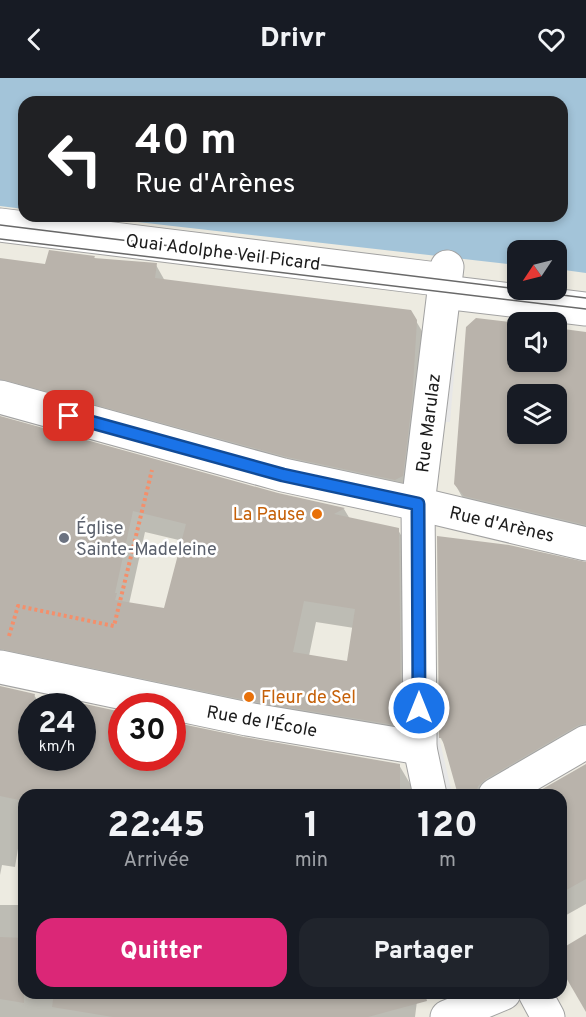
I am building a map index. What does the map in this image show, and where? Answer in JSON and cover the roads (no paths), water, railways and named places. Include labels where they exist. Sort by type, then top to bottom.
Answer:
[{"type":"street","name":"Quai Adolphe Veil Picard","points":[[0,225],[445,280],[586,309]]},
{"type":"street","name":"Rue Marulaz","points":[[429,789],[420,748],[418,504],[445,280]]},
{"type":"street","name":"Rue d'Arènes","points":[[0,397],[283,475],[586,544]]},
{"type":"street","name":"Rue de l'École","points":[[1,667],[247,720],[420,748]]},
{"type":"street","points":[[505,789],[586,742]]},
{"type":"street","points":[[447,1017],[490,999]]},
{"type":"street","points":[[538,999],[548,1017]]},
{"type":"water","points":[[0,78],[586,78],[586,273],[567,270],[567,240],[507,240],[507,264],[138,222],[568,222],[568,96],[18,96],[18,208],[0,206]]},
{"type":"tram line","points":[[0,225],[507,288]]},
{"type":"tram line","points":[[0,239],[586,309]]},
{"type":"tram line","points":[[567,296],[586,298]]},
{"type":"place","name":"La Pause","points":[[317,514]]},
{"type":"place","name":"Église Sainte-Madeleine","points":[[64,538]]},
{"type":"place","name":"Fleur de Sel","points":[[249,697]]}]
